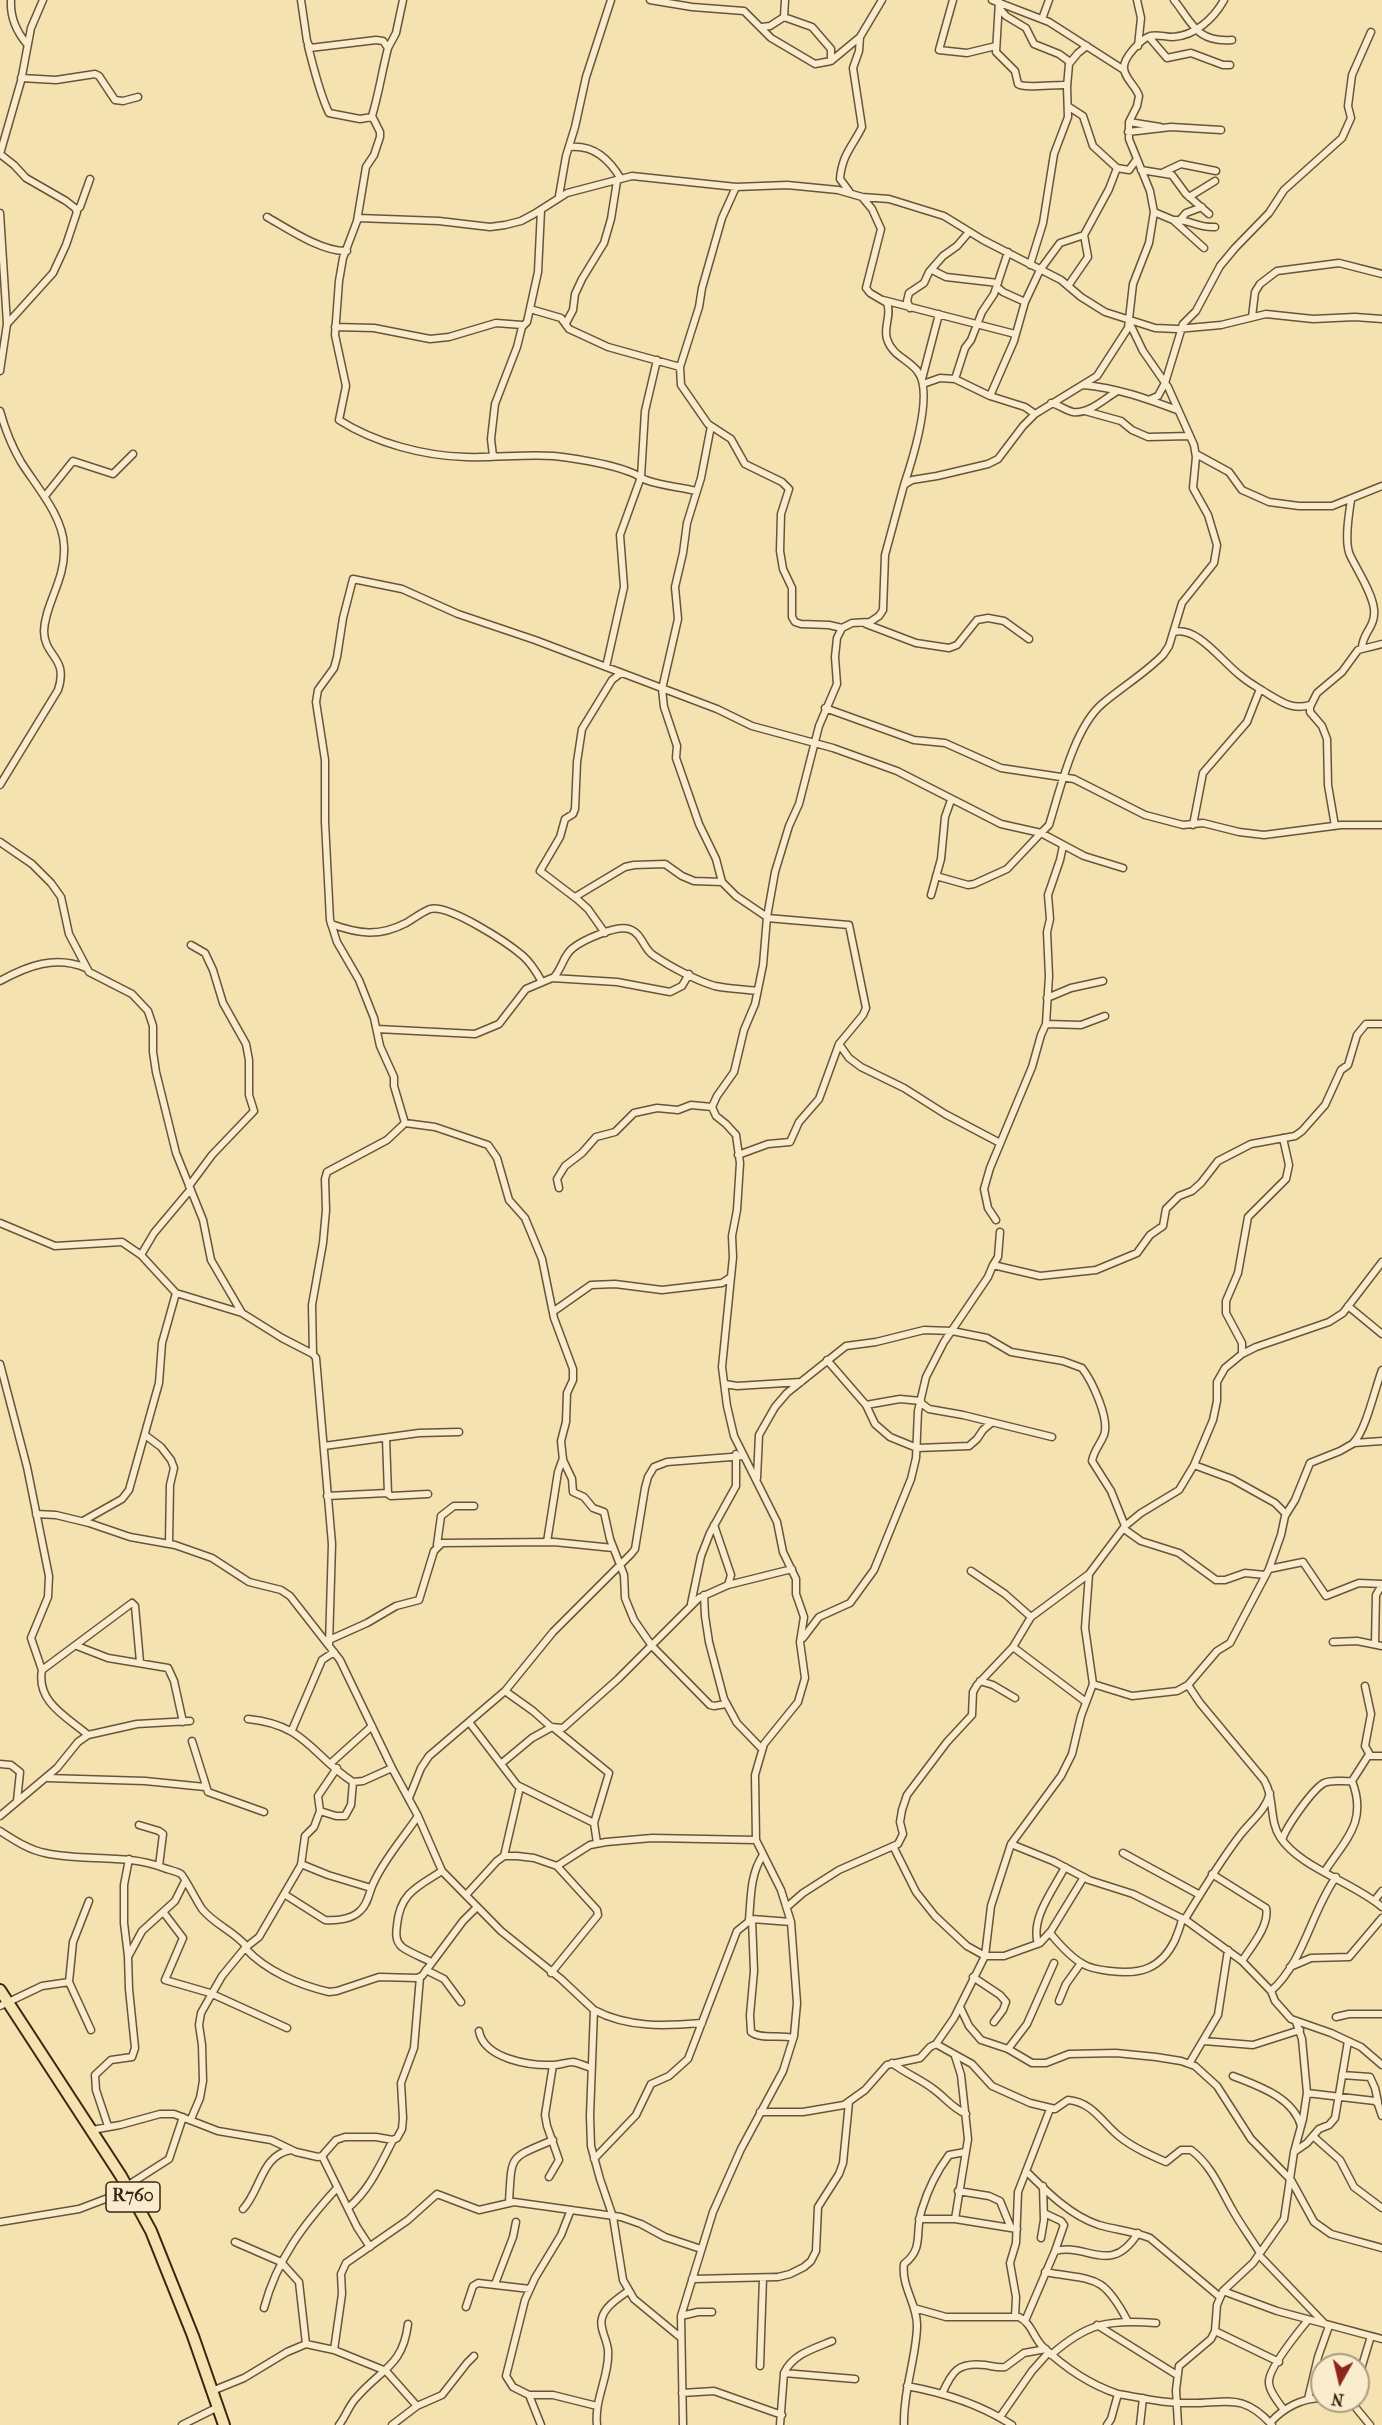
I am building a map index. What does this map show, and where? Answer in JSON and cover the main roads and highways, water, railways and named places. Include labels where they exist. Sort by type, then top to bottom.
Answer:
[{"type":"main road","name":"R760","points":[[0,1990],[4,2003],[92,2130],[127,2186],[151,2231],[193,2336],[224,2425]]}]
